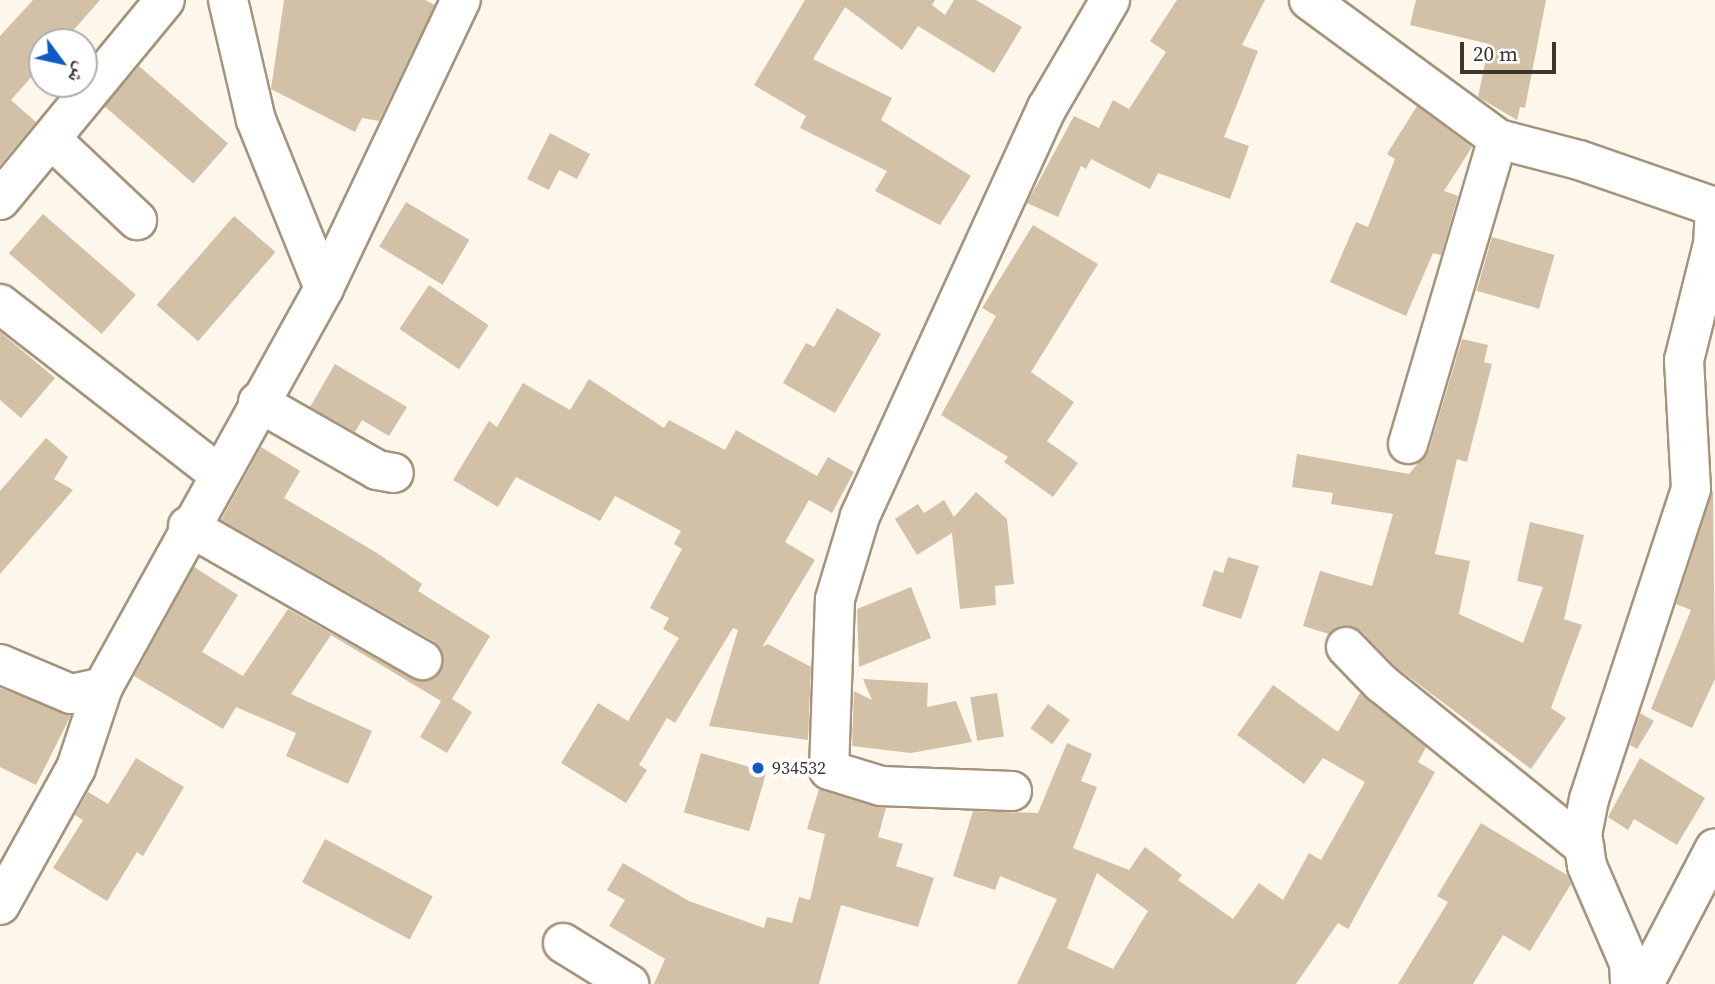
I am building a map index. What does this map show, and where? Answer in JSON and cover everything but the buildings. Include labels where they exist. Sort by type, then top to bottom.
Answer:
[{"type":"street","points":[[0,200],[165,0]]},
{"type":"street","points":[[228,0],[257,120],[324,288]]},
{"type":"street","points":[[0,905],[76,768],[103,687],[217,473],[324,288],[461,0]]},
{"type":"street","points":[[1012,791],[881,786],[829,770],[835,599],[860,516],[1024,157],[1110,0]]},
{"type":"street","points":[[1309,0],[1498,139],[1579,160],[1715,207],[1713,244],[1684,360],[1691,489],[1589,799],[1584,847],[1587,866],[1629,963],[1630,984]]},
{"type":"street","points":[[52,139],[136,220]]},
{"type":"street","points":[[1408,444],[1498,139]]},
{"type":"street","points":[[0,304],[217,473]]},
{"type":"street","points":[[258,402],[377,470],[394,473]]},
{"type":"street","points":[[188,526],[422,660]]},
{"type":"street","points":[[1346,647],[1381,683],[1584,847]]},
{"type":"street","points":[[0,664],[71,694],[103,687]]},
{"type":"street","points":[[1644,984],[1715,848]]},
{"type":"street","points":[[564,943],[629,984]]},
{"type":"place","name":"934532","points":[[758,768]]}]
